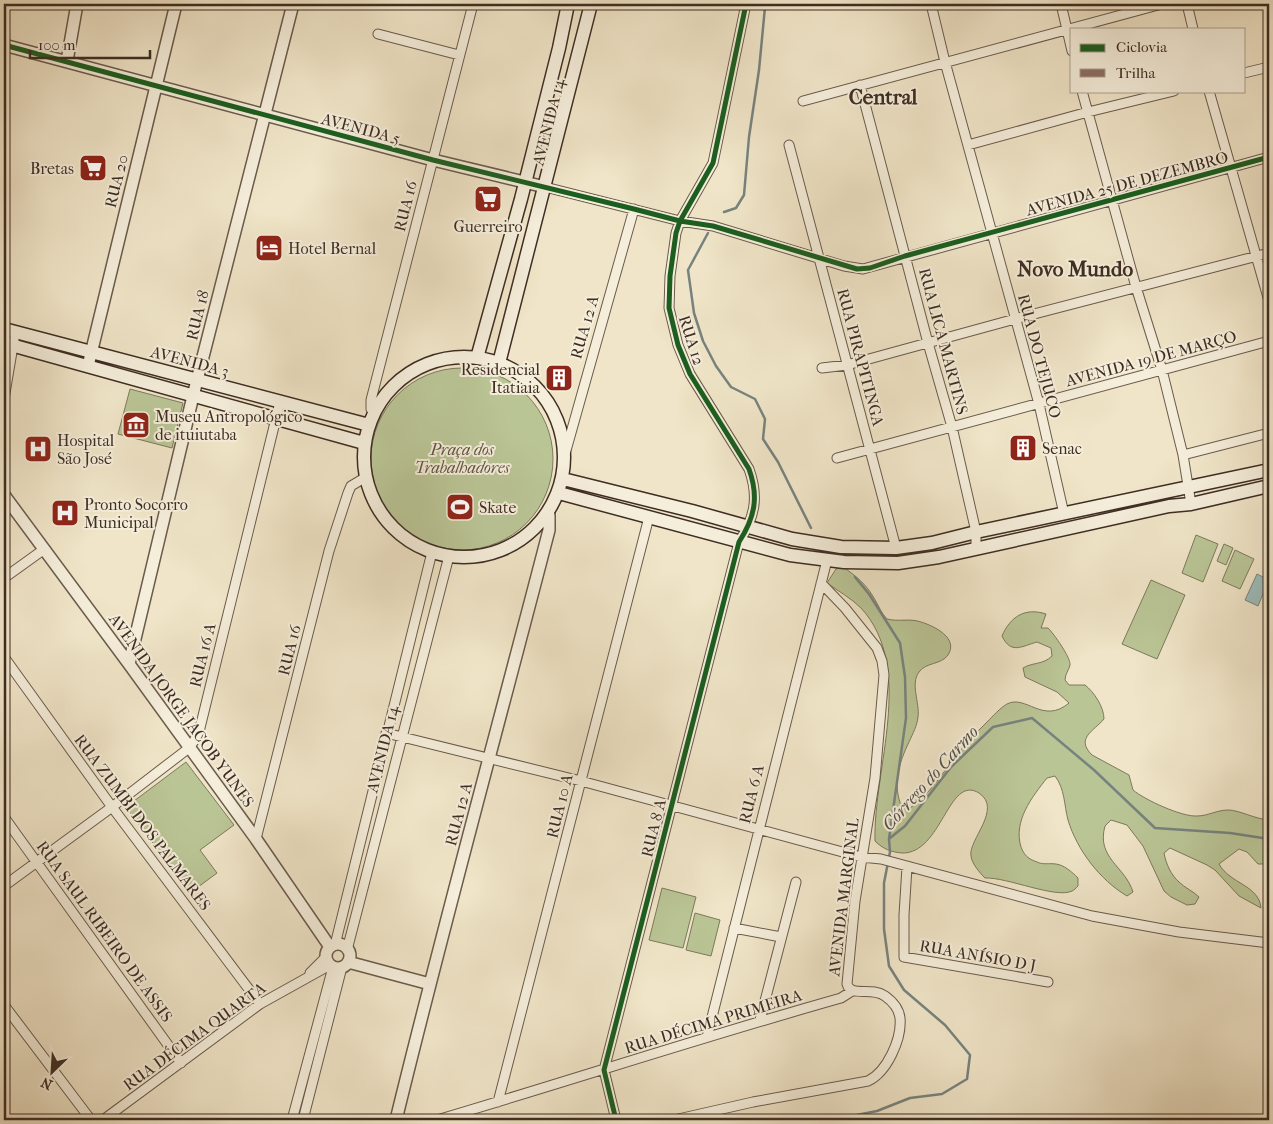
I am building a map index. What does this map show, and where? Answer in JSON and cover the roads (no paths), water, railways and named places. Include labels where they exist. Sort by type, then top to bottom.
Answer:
[{"type":"main road","name":"AVENIDA 14","points":[[477,358],[525,182],[564,28],[568,4]]},
{"type":"main road","name":"AVENIDA 14","points":[[499,363],[591,4]]},
{"type":"main road","points":[[564,28],[566,34],[572,37],[583,36]]},
{"type":"main road","points":[[559,48],[569,45],[578,54]]},
{"type":"main road","name":"AVENIDA 3","points":[[10,330],[280,402],[371,420]]},
{"type":"main road","name":"AVENIDA 3","points":[[8,344],[364,443]]},
{"type":"main road","points":[[450,358],[477,358],[499,363],[524,378],[546,398],[559,425],[565,454],[563,479],[560,493],[549,515],[529,534],[506,549],[478,557],[449,556],[432,552],[402,536],[379,510],[366,477],[364,443],[371,420],[381,400],[400,380],[423,366],[450,358]]},
{"type":"main road","points":[[563,479],[792,538],[842,547],[896,548],[1269,470]]},
{"type":"main road","points":[[560,493],[790,555],[844,562],[898,563],[939,557],[1269,486]]},
{"type":"street","points":[[67,61],[77,4]]},
{"type":"street","name":"RUA 20","points":[[88,366],[176,4]]},
{"type":"street","name":"RUA 18","points":[[129,664],[193,396],[293,4]]},
{"type":"street","name":"RUA 16","points":[[371,420],[371,400],[473,4]]},
{"type":"street","name":"RUA 12","points":[[739,542],[754,509],[754,483],[750,469],[690,374],[678,345],[669,308],[670,276],[676,233],[680,221],[714,163],[746,4]]},
{"type":"street","name":"RUA DO TEJUCO","points":[[931,4],[991,233],[1039,404],[1064,514]]},
{"type":"street","points":[[1061,4],[1070,44]]},
{"type":"street","points":[[1073,28],[1162,4]]},
{"type":"street","points":[[1187,4],[1193,28]]},
{"type":"street","points":[[803,101],[1070,29]]},
{"type":"street","points":[[378,34],[459,55]]},
{"type":"street","name":"AVENIDA 5","points":[[4,45],[432,160],[634,208],[680,221],[713,226],[819,258]]},
{"type":"street","points":[[1246,73],[1269,67]]},
{"type":"street","name":"RUA LICA MARTINS","points":[[860,85],[952,427],[976,532],[976,549]]},
{"type":"street","points":[[1082,92],[1136,287],[1162,370],[1183,455],[1191,504]]},
{"type":"street","points":[[968,145],[1170,92]]},
{"type":"street","points":[[1209,92],[1269,302]]},
{"type":"street","name":"RUA PIRAPITINGA","points":[[788,145],[896,548]]},
{"type":"street","name":"AVENIDA 25 DE DEZEMBRO","points":[[819,258],[863,269],[1269,157]]},
{"type":"street","name":"RUA 12 A","points":[[565,454],[634,208]]},
{"type":"street","points":[[822,368],[847,365],[1269,253]]},
{"type":"street","points":[[4,399],[10,330]]},
{"type":"street","name":"AVENIDA 19 DE MARÇO","points":[[838,458],[1269,341]]},
{"type":"street","name":"RUA 16 A","points":[[4,886],[189,748],[199,732],[280,402]]},
{"type":"street","points":[[1183,455],[1269,433]]},
{"type":"street","name":"RUA 16","points":[[256,839],[329,552],[351,486],[366,477]]},
{"type":"street","name":"AVENIDA JORGE JACOB YUNES","points":[[4,496],[256,839],[335,959]]},
{"type":"street","name":"RUA 12 A","points":[[396,1120],[549,530],[549,515]]},
{"type":"street","name":"RUA 10 A","points":[[498,1102],[649,517]]},
{"type":"street","name":"RUA 8 A","points":[[616,1120],[604,1070],[739,542]]},
{"type":"street","points":[[4,578],[43,550]]},
{"type":"street","name":"AVENIDA 14","points":[[303,1120],[335,959],[386,733],[432,552]]},
{"type":"street","name":"AVENIDA 14","points":[[335,959],[349,954],[347,950],[449,556]]},
{"type":"street","name":"RUA 6 A","points":[[707,1036],[826,560]]},
{"type":"street","name":"AVENIDA MARGINAL","points":[[674,1120],[753,1102],[868,1081],[882,1072],[891,1057],[899,1031],[900,1018],[896,1007],[885,996],[874,991],[852,991],[848,989],[847,984],[847,970],[861,857],[875,778],[884,675],[882,661],[877,648],[845,608],[821,583]]},
{"type":"street","name":"RUA ZUMBI DOS PALMARES","points":[[4,657],[112,807],[260,1004]]},
{"type":"street","points":[[386,733],[758,828],[861,857],[881,859],[1092,916],[1179,932],[1269,943]]},
{"type":"street","name":"RUA SAUL RIBEIRO DE ASSIS","points":[[4,817],[181,1063]]},
{"type":"street","name":"RUA ANÍSIO D J","points":[[907,867],[904,957],[1048,982]]},
{"type":"street","points":[[760,1020],[796,882]]},
{"type":"street","points":[[734,928],[781,937]]},
{"type":"street","points":[[335,959],[430,984]]},
{"type":"street","name":"AVENIDA 14","points":[[292,1120],[335,959]]},
{"type":"street","name":"RUA DÉCIMA QUARTA","points":[[103,1120],[260,1004],[305,979],[335,959]]},
{"type":"street","name":"RUA DÉCIMA PRIMEIRA","points":[[437,1120],[604,1070],[707,1036],[841,998],[852,991]]},
{"type":"street","points":[[4,1005],[91,1120]]},
{"type":"water","points":[[1257,574],[1269,580],[1258,606],[1245,600]]},
{"type":"waterway","points":[[724,212],[736,208],[744,195],[749,137],[759,70],[765,7],[767,4]]},
{"type":"waterway","points":[[708,233],[688,270],[694,313],[703,341],[716,366],[731,387],[755,399],[765,419],[763,439],[778,462],[811,528]]},
{"type":"waterway","name":"Córrego do Carmo","points":[[831,1120],[877,1111],[910,1098],[942,1094],[967,1079],[970,1055],[945,1025],[904,990],[889,966],[884,929],[884,883],[890,852],[889,839],[906,718],[905,677],[900,643],[869,594],[855,577]]},
{"type":"waterway","name":"Córrego do Carmo","points":[[890,838],[905,826],[951,767],[993,727],[1032,718],[1094,770],[1155,828],[1230,833],[1269,839]]},
{"type":"place","name":"Bretas","points":[[93,168]]},
{"type":"place","name":"Guerreiro","points":[[488,199]]},
{"type":"place","name":"Hotel Bernal","points":[[269,248]]},
{"type":"place","name":"Residencial Itatiaia","points":[[559,378]]},
{"type":"place","name":"Museu Antropológico de ituiutaba","points":[[136,425]]},
{"type":"place","name":"Senac","points":[[1023,448]]},
{"type":"place","name":"Hospital São José","points":[[38,449]]},
{"type":"place","name":"Skate","points":[[460,507]]},
{"type":"place","name":"Pronto Socorro Municipal","points":[[65,513]]},
{"type":"district","name":"Central","points":[[883,97]]},
{"type":"district","name":"Novo Mundo","points":[[1075,269]]},
{"type":"park label","name":"Praça dos Trabalhadores","points":[[462,458]]}]
